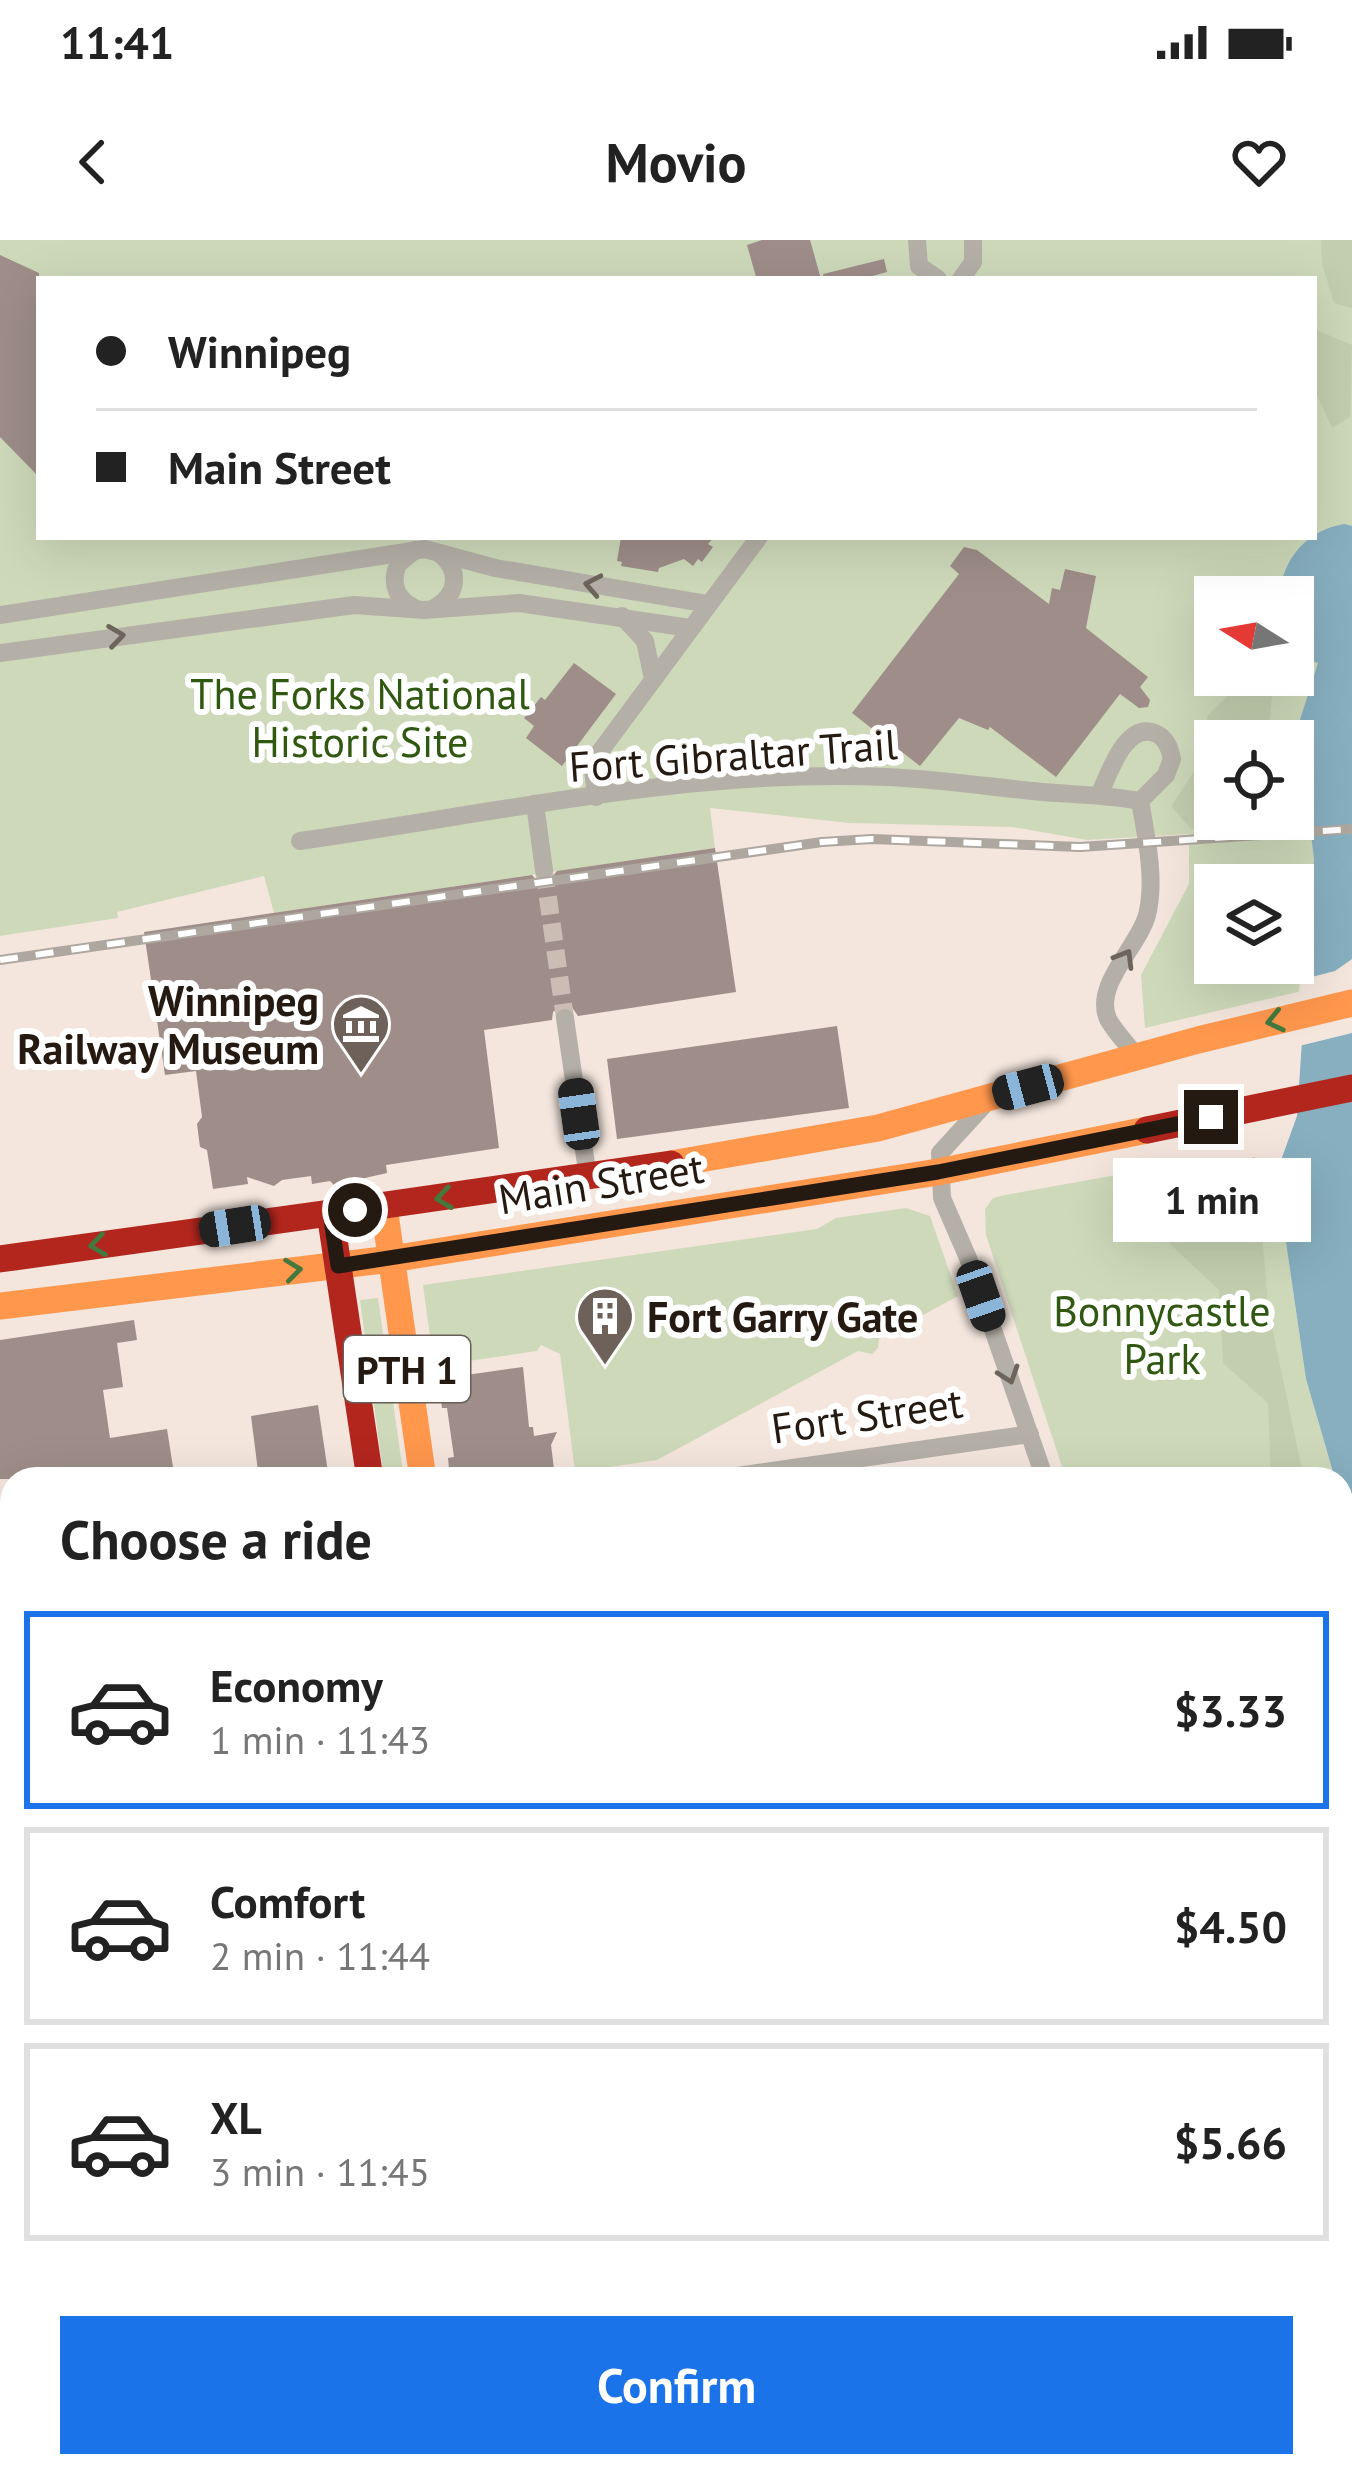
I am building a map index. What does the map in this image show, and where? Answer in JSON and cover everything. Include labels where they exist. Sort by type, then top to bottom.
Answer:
[{"type":"main road","name":"Main Street","points":[[0,1258],[588,1178],[878,1128],[1352,1003]]},
{"type":"main road","name":"Main Street","points":[[0,1306],[391,1259],[938,1172],[1352,1088]]},
{"type":"main road","points":[[801,1194],[853,1163],[878,1128]]},
{"type":"main road","points":[[384,1207],[391,1259]]},
{"type":"main road","name":"PTH 1","points":[[330,1213],[368,1467]]},
{"type":"main road","name":"PTH 1","points":[[391,1259],[421,1467]]},
{"type":"street","points":[[960,276],[975,253],[973,240]]},
{"type":"street","points":[[913,276],[916,244]]},
{"type":"street","points":[[916,244],[919,266],[934,276]]},
{"type":"street","points":[[596,797],[596,759],[757,540]]},
{"type":"street","points":[[0,615],[426,550],[495,568],[708,604]]},
{"type":"street","points":[[426,550],[449,562],[455,580],[447,600],[424,609],[401,599],[394,584],[398,564],[426,550]]},
{"type":"street","points":[[0,653],[354,605],[424,609],[519,603],[690,628]]},
{"type":"street","points":[[622,616],[645,641],[653,679]]},
{"type":"street","points":[[1100,793],[1118,754],[1135,735],[1148,732],[1164,740],[1172,759],[1157,786],[1140,801],[1150,902],[1141,933],[1112,981],[1106,1004],[1109,1021],[1137,1057]]},
{"type":"street","name":"Fort Gibraltar Trail","points":[[300,841],[535,805],[723,783],[886,777],[1100,793],[1140,801]]},
{"type":"street","points":[[535,805],[544,870]]},
{"type":"street","points":[[566,1018],[588,1178]]},
{"type":"street","points":[[991,1096],[940,1153],[938,1172],[942,1198],[968,1258],[1041,1467]]},
{"type":"street","name":"Fort Street","points":[[800,1467],[1030,1434]]},
{"type":"green space","name":"The Forks National Historic Site","points":[[0,240],[1352,240],[1352,979],[1145,1028],[1141,975],[1189,884],[1189,834],[1087,840],[1013,827],[849,823],[710,808],[715,848],[274,913],[264,876],[117,912],[118,918],[0,936]]},
{"type":"green space","points":[[1321,240],[1352,240],[1352,308],[1334,303],[1322,264]]},
{"type":"green space","points":[[1317,330],[1352,345],[1350,417],[1332,428],[1317,396]]},
{"type":"green space","points":[[1227,696],[1272,696],[1270,720],[1207,720]]},
{"type":"green space","points":[[1194,772],[1194,829],[1171,806]]},
{"type":"green space","points":[[1255,1157],[1269,1313],[1301,1467],[1271,1467],[1268,1403],[1223,1363],[1219,1290],[1169,1243],[1202,1216],[1212,1169]]},
{"type":"green space","name":"Bonnycastle Park","points":[[1133,1172],[1165,1194],[1276,1174],[1306,1379],[1332,1467],[1062,1467],[986,1235],[985,1209],[993,1198]]},
{"type":"green space","points":[[906,1208],[930,1216],[958,1296],[879,1339],[872,1354],[858,1351],[657,1460],[574,1467],[560,1354],[541,1345],[537,1351],[434,1366],[423,1285],[817,1229],[836,1218]]},
{"type":"green space","points":[[378,1298],[402,1467],[382,1467],[360,1300]]},
{"type":"water","points":[[1344,524],[1352,526],[1352,1467],[1332,1467],[1306,1379],[1276,1174],[1297,1116],[1306,984],[1314,984],[1314,720],[1300,720],[1308,696],[1314,696],[1318,663],[1314,662],[1314,576],[1283,576],[1299,548],[1308,540],[1317,540],[1319,533]]},
{"type":"pier","points":[[1352,959],[1352,1033],[1295,1047],[1300,984],[1314,984],[1314,976],[1335,971]]},
{"type":"building","points":[[762,240],[810,240],[820,276],[756,276],[747,245]]},
{"type":"building","points":[[0,255],[39,273],[36,474],[0,437]]},
{"type":"building","points":[[884,259],[887,272],[872,276],[823,274]]},
{"type":"building","points":[[620,540],[711,540],[708,544],[713,547],[702,562],[698,559],[693,566],[684,559],[658,572],[621,566],[617,561]]},
{"type":"building","points":[[964,547],[977,550],[1049,604],[1052,588],[1060,590],[1065,569],[1096,576],[1086,628],[1148,677],[1140,687],[1150,700],[1148,707],[1139,708],[1120,694],[1056,777],[990,727],[959,718],[920,766],[852,713],[959,574],[950,566]]},
{"type":"building","points":[[574,663],[616,694],[562,766],[526,738],[534,726],[524,718]]},
{"type":"building","points":[[715,848],[736,992],[578,1016],[571,1006],[562,1005],[553,1012],[552,1020],[484,1030],[499,1148],[386,1165],[387,1173],[334,1185],[330,1181],[312,1184],[311,1176],[282,1180],[274,1186],[247,1177],[248,1184],[213,1189],[207,1150],[200,1147],[196,1071],[165,1075],[144,932],[532,875],[547,883],[557,871]]},
{"type":"building","points":[[837,1026],[849,1108],[617,1139],[607,1059]]},
{"type":"building","points":[[134,1320],[137,1340],[117,1343],[123,1387],[103,1390],[110,1438],[167,1429],[173,1467],[0,1467],[0,1340]]},
{"type":"building","points":[[523,1367],[529,1427],[534,1436],[557,1432],[551,1445],[554,1467],[449,1467],[448,1458],[454,1457],[438,1379]]},
{"type":"building","points":[[318,1405],[327,1467],[257,1467],[251,1416]]},
{"type":"tunnel","points":[[544,870],[565,1018]]},
{"type":"railway","points":[[0,960],[822,842],[872,839],[1080,847],[1352,829]]},
{"type":"traffic: slow","points":[[671,1164],[878,1128],[1352,1003]]},
{"type":"traffic: slow","points":[[391,1259],[938,1172],[1147,1130]]},
{"type":"traffic: slow","points":[[384,1207],[421,1467]]},
{"type":"traffic: slow","points":[[0,1306],[391,1259]]},
{"type":"traffic: jam","points":[[1147,1130],[1352,1088]]},
{"type":"traffic: jam","points":[[368,1467],[330,1213],[671,1164]]},
{"type":"traffic: jam","points":[[0,1259],[330,1213]]},
{"type":"place","name":"Winnipeg Railway Museum","points":[[361,1075]]},
{"type":"place","name":"Fort Garry Gate","points":[[605,1367]]},
{"type":"route","points":[[355,1210],[330,1213],[338,1266],[938,1172],[1211,1117]]}]
